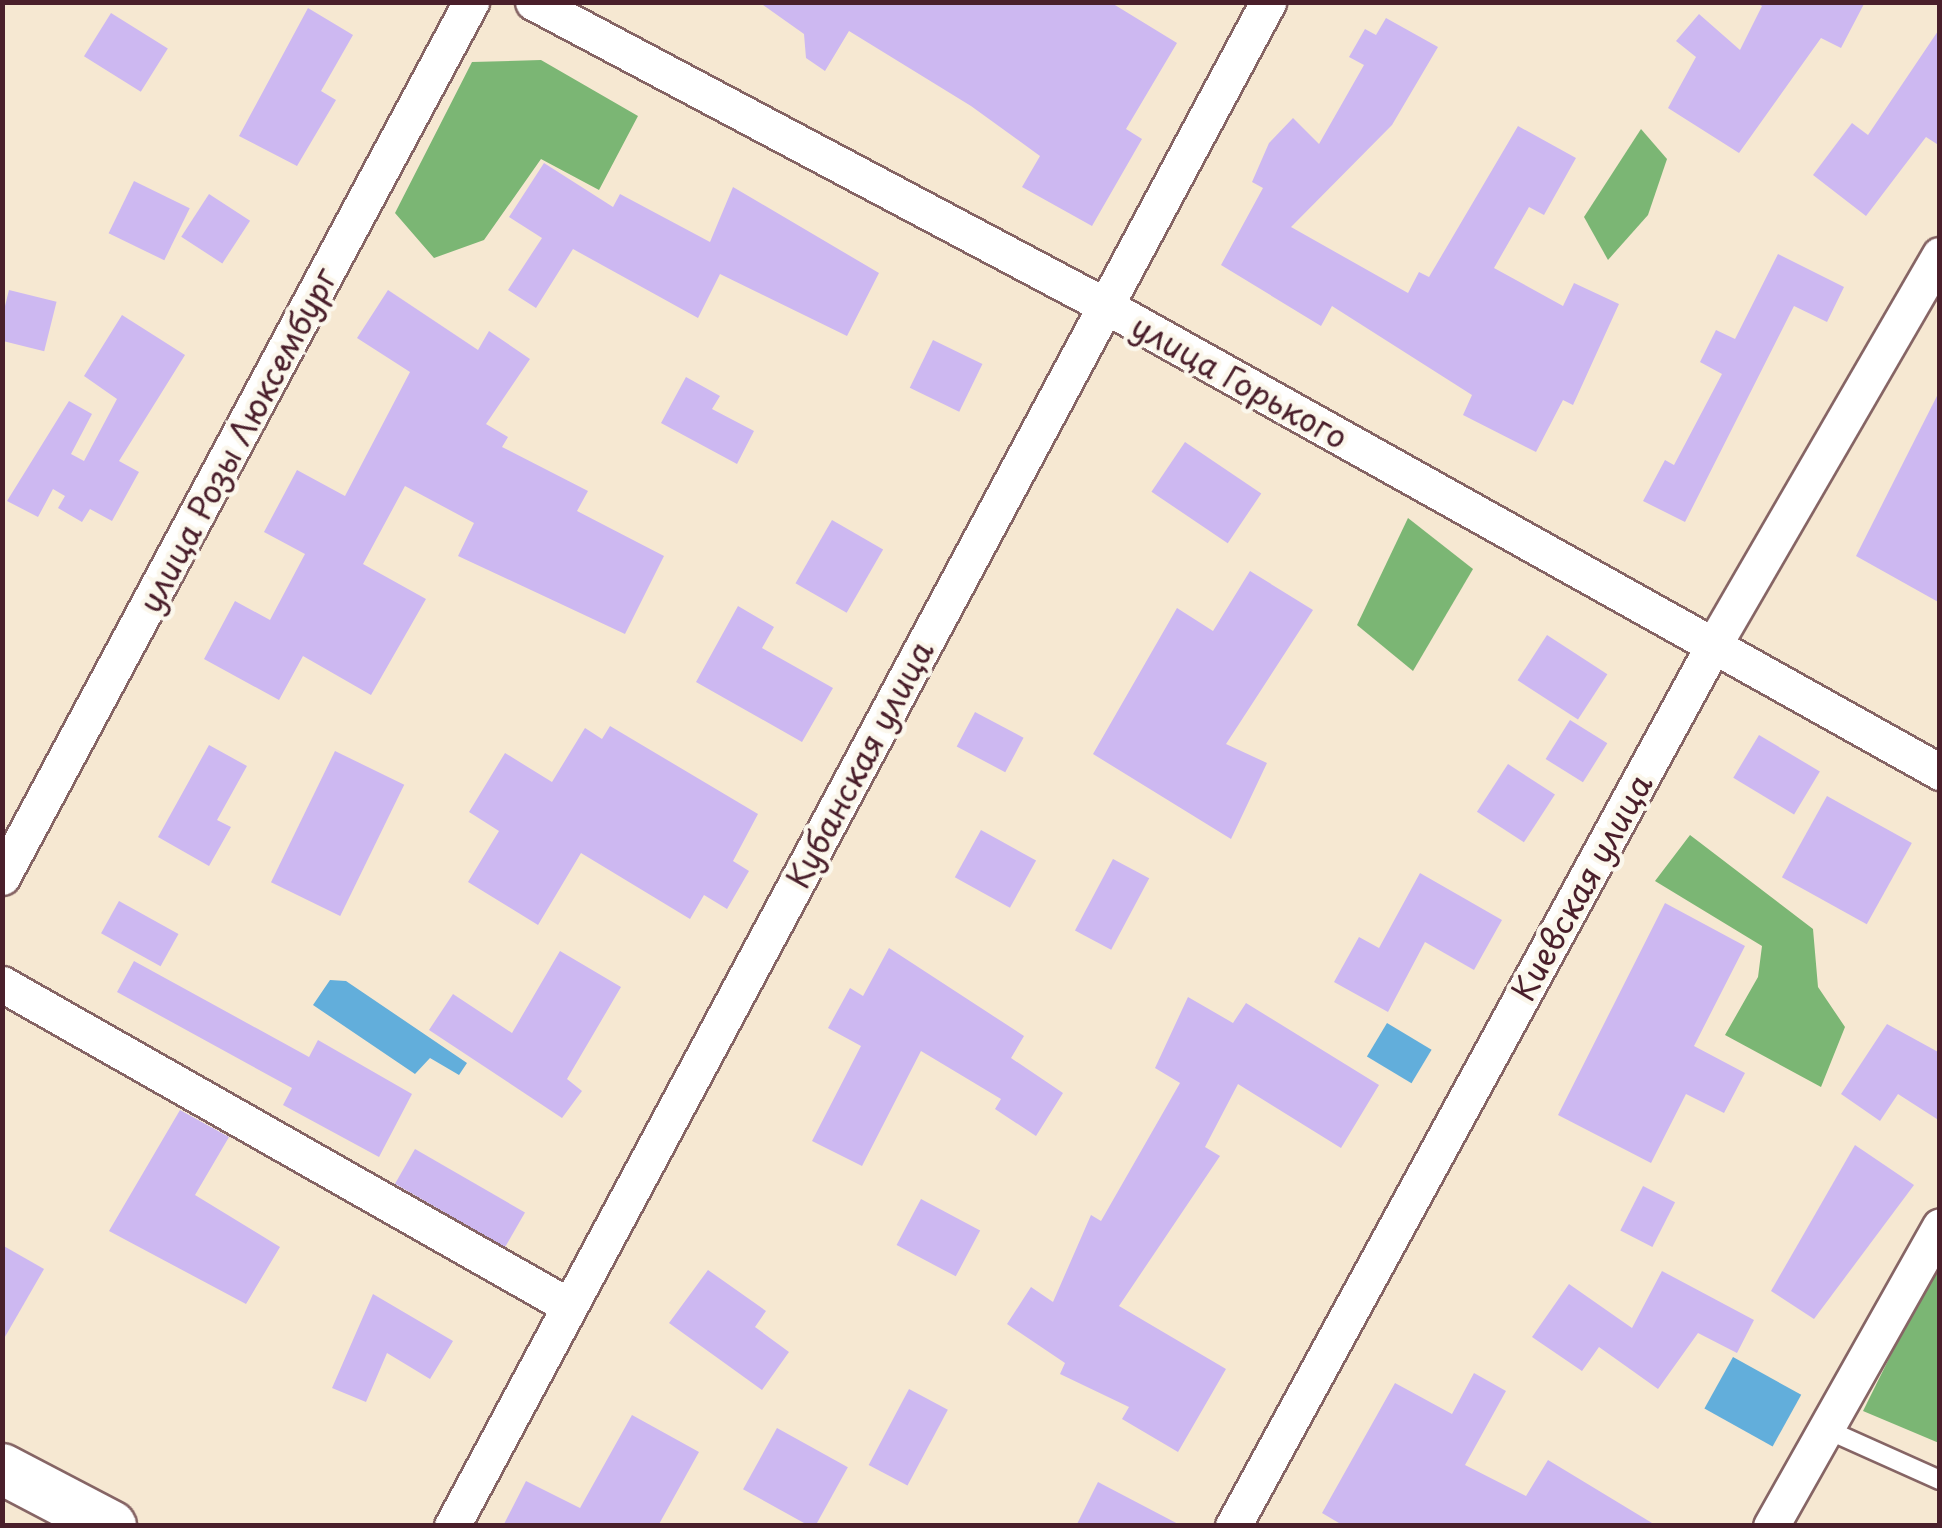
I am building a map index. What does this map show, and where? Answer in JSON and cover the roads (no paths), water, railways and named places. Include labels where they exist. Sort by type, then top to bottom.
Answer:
[{"type":"main road","points":[[2,1469],[111,1526]]},
{"type":"street","name":"улица Розы Люксембург","points":[[2,878],[471,2]]},
{"type":"street","name":"улица Горького","points":[[533,2],[1104,305],[1940,772]]},
{"type":"street","name":"Кубанская улица","points":[[452,1526],[1268,2]]},
{"type":"street","name":"Киевская улица","points":[[1234,1526],[1713,646],[1940,255]]},
{"type":"street","points":[[2,984],[569,1306]]},
{"type":"street","points":[[1771,1526],[1940,1226]]},
{"type":"lane","points":[[1828,1430],[1940,1480]]},
{"type":"water","points":[[330,980],[346,981],[467,1063],[459,1075],[430,1058],[415,1074],[313,1005]]},
{"type":"water","points":[[1387,1023],[1432,1050],[1411,1083],[1367,1056]]},
{"type":"water","points":[[1733,1357],[1801,1395],[1773,1446],[1704,1409]]}]
